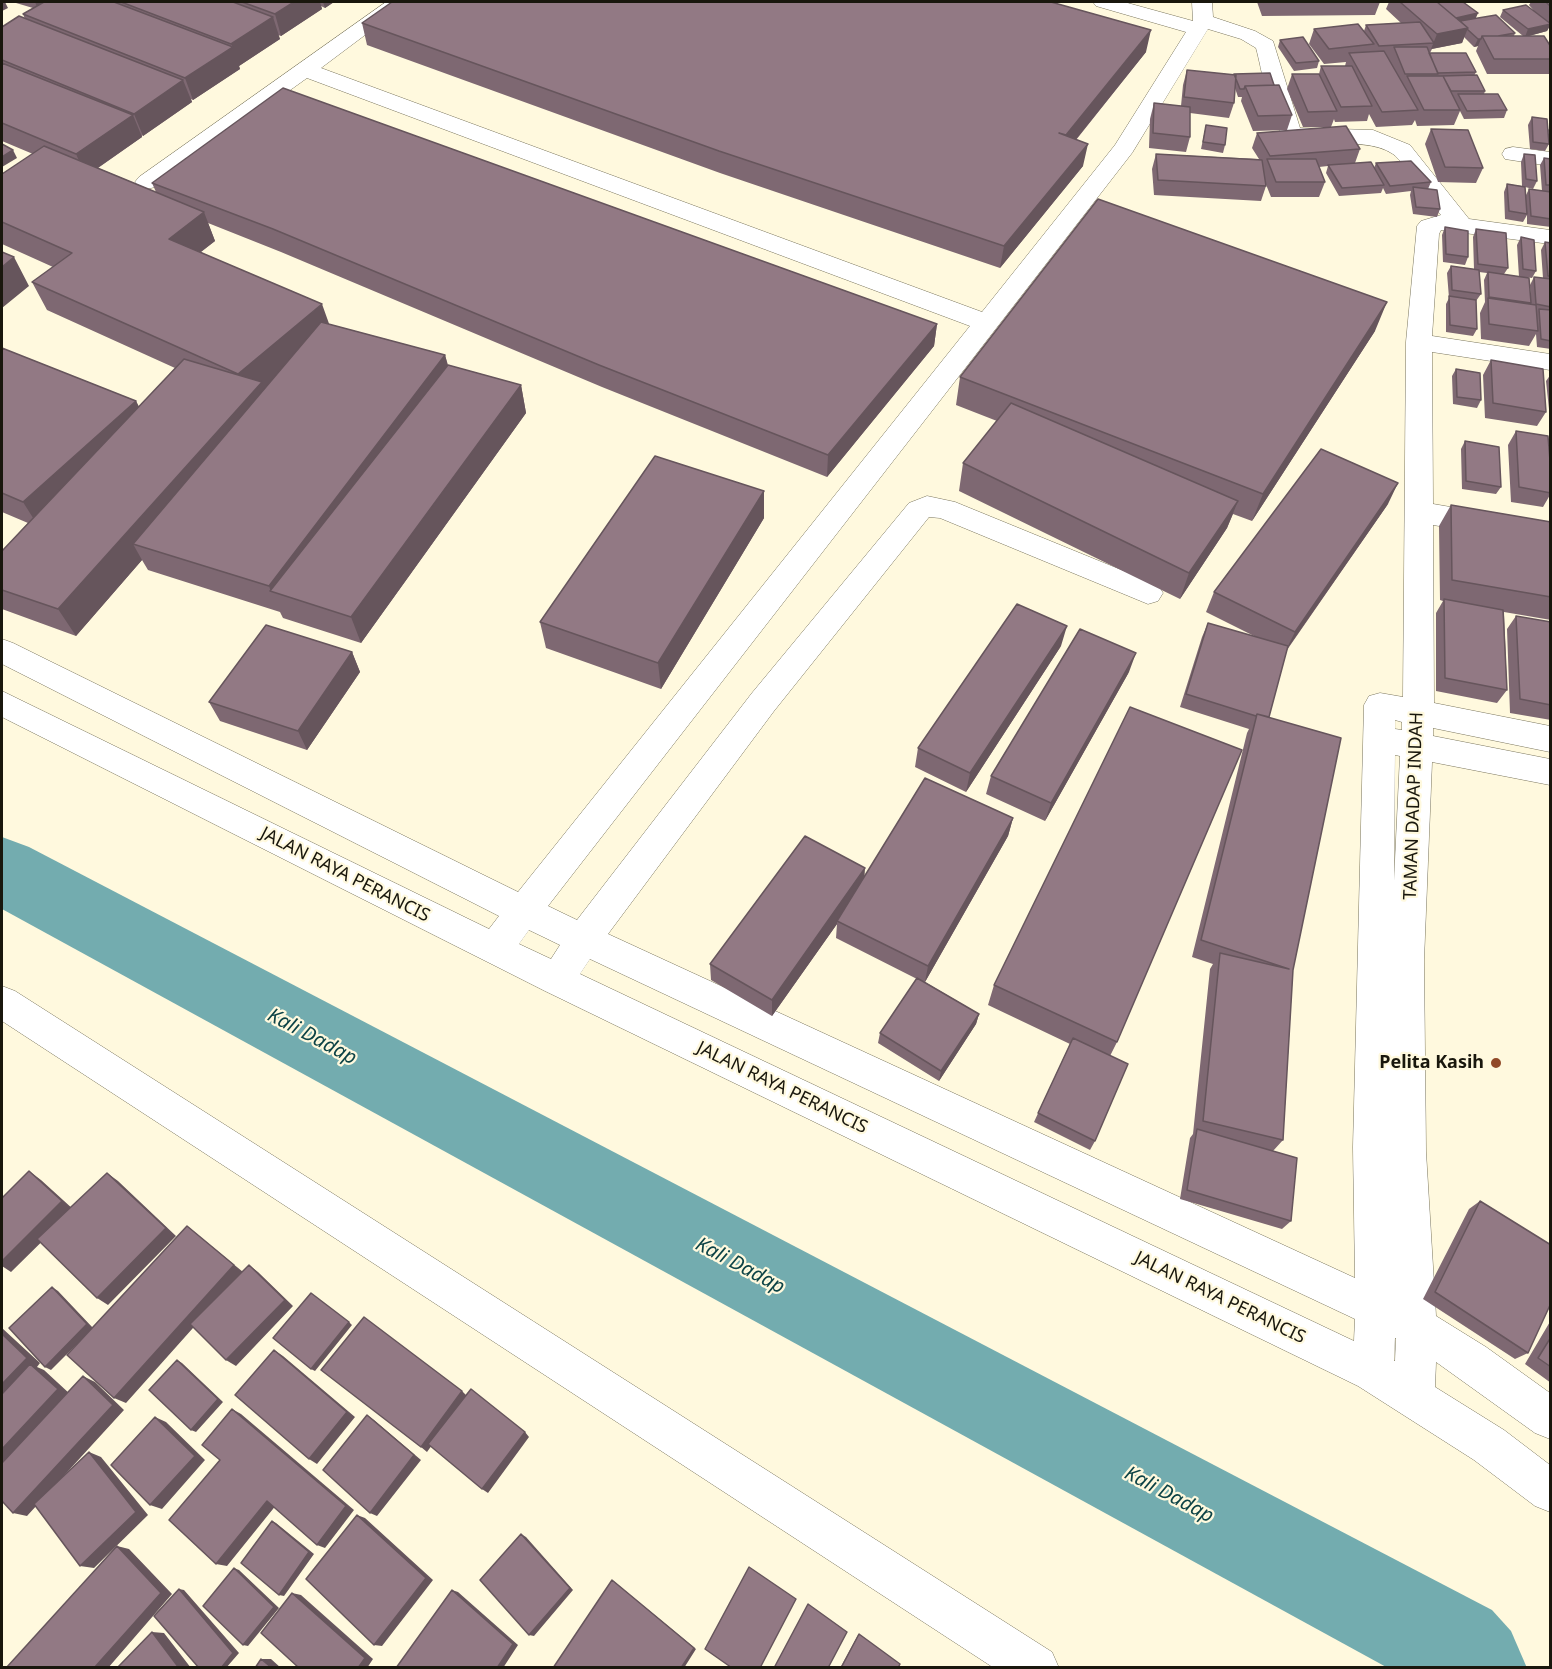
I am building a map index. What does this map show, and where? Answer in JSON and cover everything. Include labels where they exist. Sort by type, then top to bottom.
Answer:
[{"type":"street","points":[[147,182],[399,2]]},
{"type":"street","points":[[1103,2],[1201,17],[1248,35],[1266,45],[1287,125],[1292,133],[1301,137],[1372,137],[1401,150],[1450,223],[1551,237]]},
{"type":"street","points":[[494,949],[1124,148],[1201,17]]},
{"type":"street","points":[[306,70],[988,323]]},
{"type":"street","points":[[1513,154],[1551,159]]},
{"type":"street","name":"TAMAN DADAP INDAH","points":[[1373,1371],[1376,1308],[1407,960],[1418,713],[1419,342],[1426,234],[1429,226],[1450,223]]},
{"type":"street","points":[[1419,342],[1551,362]]},
{"type":"street","points":[[557,980],[584,938],[763,702],[919,510],[927,506],[945,509],[1148,593]]},
{"type":"street","points":[[1418,512],[1551,534]]},
{"type":"street","points":[[2,651],[523,911],[1418,1327],[1473,1361],[1551,1418]]},
{"type":"street","name":"JALAN RAYA PERANCIS","points":[[2,703],[557,980],[1373,1371],[1489,1445],[1551,1491]]},
{"type":"street","points":[[1380,722],[1418,713],[1551,739]]},
{"type":"street","points":[[1380,722],[1416,747],[1551,772]]},
{"type":"street","name":"TAMAN DADAP INDAH","points":[[1380,722],[1390,1150],[1418,1327],[1414,1397]]},
{"type":"street","points":[[2,1002],[1036,1668]]},
{"type":"building","points":[[44,2],[114,2],[233,47],[185,78],[23,14]]},
{"type":"building","points":[[121,2],[233,2],[273,17],[231,44]]},
{"type":"building","points":[[242,2],[294,2],[275,14]]},
{"type":"building","points":[[392,2],[1051,2],[1151,30],[1066,135],[1059,133],[1088,144],[1004,246],[719,151],[362,23]]},
{"type":"building","points":[[1400,2],[1437,2],[1468,28],[1437,34]]},
{"type":"building","points":[[1437,2],[1463,2],[1478,13],[1456,18]]},
{"type":"building","points":[[1526,5],[1551,24],[1528,29],[1503,10]]},
{"type":"building","points":[[1496,15],[1515,33],[1482,36],[1478,39],[1460,21]]},
{"type":"building","points":[[19,16],[183,80],[134,114],[2,60],[2,27]]},
{"type":"building","points":[[1420,22],[1434,43],[1379,46],[1366,25]]},
{"type":"building","points":[[1358,24],[1374,44],[1329,49],[1314,29]]},
{"type":"building","points":[[1482,36],[1544,36],[1551,47],[1551,59],[1494,59]]},
{"type":"building","points":[[1303,37],[1319,61],[1296,63],[1280,40]]},
{"type":"building","points":[[1394,47],[1427,47],[1438,74],[1405,74]]},
{"type":"building","points":[[1384,51],[1418,110],[1382,112],[1349,53]]},
{"type":"building","points":[[1429,53],[1466,53],[1476,72],[1438,73]]},
{"type":"building","points":[[2,63],[133,115],[76,154],[2,123]]},
{"type":"building","points":[[1321,66],[1352,66],[1372,106],[1341,107]]},
{"type":"building","points":[[1187,70],[1236,75],[1234,103],[1184,97]]},
{"type":"building","points":[[1270,73],[1274,85],[1245,86],[1244,89],[1240,89],[1234,74]]},
{"type":"building","points":[[1292,74],[1319,74],[1337,111],[1308,112]]},
{"type":"building","points":[[1477,75],[1485,91],[1451,91],[1441,76]]},
{"type":"building","points":[[1407,76],[1443,76],[1460,110],[1424,110]]},
{"type":"building","points":[[1279,85],[1292,115],[1258,116],[1245,86]]},
{"type":"building","points":[[283,88],[937,324],[828,455],[599,365],[273,229],[152,183]]},
{"type":"building","points":[[1458,94],[1498,94],[1507,110],[1467,111]]},
{"type":"building","points":[[1154,103],[1190,107],[1190,137],[1153,133]]},
{"type":"building","points":[[1532,117],[1547,119],[1549,144],[1533,142]]},
{"type":"building","points":[[1206,125],[1227,128],[1225,145],[1203,142]]},
{"type":"building","points":[[1346,126],[1360,149],[1270,156],[1257,133]]},
{"type":"building","points":[[1431,129],[1468,130],[1483,168],[1445,167]]},
{"type":"building","points":[[2,144],[13,150],[2,157]]},
{"type":"building","points":[[44,146],[204,212],[169,239],[322,304],[238,374],[32,282],[72,253],[2,222],[2,174]]},
{"type":"building","points":[[1156,154],[1262,160],[1266,186],[1158,180]]},
{"type":"building","points":[[1524,154],[1535,155],[1537,181],[1526,179]]},
{"type":"building","points":[[1544,158],[1551,159],[1551,185],[1546,185]]},
{"type":"building","points":[[1267,159],[1316,159],[1325,182],[1276,182]]},
{"type":"building","points":[[1411,161],[1431,182],[1390,186],[1376,163]]},
{"type":"building","points":[[1371,162],[1384,185],[1342,188],[1328,165]]},
{"type":"building","points":[[1507,184],[1525,187],[1527,214],[1509,211]]},
{"type":"building","points":[[1413,187],[1437,190],[1440,209],[1416,207]]},
{"type":"building","points":[[1529,189],[1551,192],[1551,219],[1531,216]]},
{"type":"building","points":[[1098,199],[1387,302],[1263,494],[960,377]]},
{"type":"building","points":[[1445,227],[1468,231],[1468,257],[1446,254]]},
{"type":"building","points":[[1476,229],[1506,233],[1508,268],[1478,264]]},
{"type":"building","points":[[1521,237],[1534,240],[1536,271],[1523,269]]},
{"type":"building","points":[[1545,242],[1551,243],[1551,276],[1548,276]]},
{"type":"building","points":[[2,252],[14,257],[2,267]]},
{"type":"building","points":[[1451,266],[1479,270],[1481,294],[1452,290]]},
{"type":"building","points":[[1488,272],[1529,278],[1531,303],[1489,297]]},
{"type":"building","points":[[1534,277],[1551,279],[1551,307],[1536,304]]},
{"type":"building","points":[[1449,296],[1476,300],[1477,329],[1450,325]]},
{"type":"building","points":[[1488,298],[1536,305],[1538,331],[1489,324]]},
{"type":"building","points":[[1539,309],[1551,310],[1551,341],[1541,339]]},
{"type":"building","points":[[321,322],[445,355],[269,586],[133,544]]},
{"type":"building","points":[[2,348],[136,401],[23,502],[2,493]]},
{"type":"building","points":[[184,359],[262,382],[58,609],[2,590],[2,551]]},
{"type":"building","points":[[1491,360],[1543,369],[1546,412],[1493,403]]},
{"type":"building","points":[[448,365],[521,385],[351,617],[270,591]]},
{"type":"building","points":[[1456,369],[1480,373],[1481,400],[1457,397]]},
{"type":"building","points":[[1011,403],[1238,501],[1189,573],[963,463]]},
{"type":"building","points":[[1516,431],[1548,436],[1551,493],[1519,487]]},
{"type":"building","points":[[1465,441],[1499,447],[1501,487],[1466,481]]},
{"type":"building","points":[[1321,449],[1398,483],[1295,632],[1214,592]]},
{"type":"building","points":[[655,456],[764,491],[658,663],[540,622]]},
{"type":"building","points":[[1451,505],[1551,522],[1551,597],[1452,580]]},
{"type":"building","points":[[1444,599],[1503,610],[1507,690],[1445,678]]},
{"type":"building","points":[[1017,604],[1067,626],[970,773],[918,748]]},
{"type":"building","points":[[1516,616],[1551,622],[1551,705],[1520,699]]},
{"type":"building","points":[[1208,623],[1288,646],[1269,717],[1257,714],[1256,716],[1186,694]]},
{"type":"building","points":[[266,625],[352,652],[298,731],[209,702]]},
{"type":"building","points":[[1080,629],[1136,653],[1051,803],[991,776]]},
{"type":"building","points":[[1130,707],[1242,750],[1117,1042],[994,985]]},
{"type":"building","points":[[1257,714],[1341,738],[1293,970],[1283,1140],[1203,1121],[1220,953],[1289,969],[1201,940]]},
{"type":"building","points":[[925,778],[1013,818],[928,966],[837,921]]},
{"type":"building","points":[[805,836],[865,868],[772,1000],[710,964]]},
{"type":"building","points":[[917,978],[979,1014],[941,1071],[880,1033]]},
{"type":"building","points":[[1073,1038],[1128,1064],[1095,1141],[1038,1113]]},
{"type":"building","points":[[1197,1129],[1297,1158],[1291,1221],[1187,1190]]},
{"type":"building","points":[[29,1171],[62,1201],[2,1261],[2,1198]]},
{"type":"building","points":[[107,1173],[166,1228],[97,1298],[37,1239]]},
{"type":"building","points":[[1480,1201],[1551,1245],[1551,1303],[1528,1353],[1435,1292]]},
{"type":"building","points":[[187,1226],[234,1265],[114,1398],[67,1355]]},
{"type":"building","points":[[249,1265],[285,1300],[226,1360],[190,1324]]},
{"type":"building","points":[[52,1287],[87,1324],[45,1367],[9,1328]]},
{"type":"building","points":[[311,1293],[349,1322],[311,1369],[273,1338]]},
{"type":"building","points":[[364,1317],[462,1391],[421,1447],[321,1370]]},
{"type":"building","points":[[2,1334],[27,1358],[2,1384]]},
{"type":"building","points":[[1551,1337],[1551,1367],[1538,1358]]},
{"type":"building","points":[[274,1350],[347,1412],[309,1459],[235,1395]]},
{"type":"building","points":[[177,1360],[218,1399],[191,1430],[149,1390]]},
{"type":"building","points":[[30,1364],[58,1389],[2,1449],[2,1394]]},
{"type":"building","points":[[83,1376],[113,1405],[13,1513],[2,1501],[2,1463]]},
{"type":"building","points":[[471,1389],[525,1432],[482,1489],[428,1444]]},
{"type":"building","points":[[232,1409],[346,1506],[317,1545],[267,1501],[216,1564],[169,1520],[220,1460],[202,1445]]},
{"type":"building","points":[[367,1415],[414,1455],[370,1513],[323,1470]]},
{"type":"building","points":[[155,1417],[195,1456],[150,1505],[111,1465]]},
{"type":"building","points":[[89,1452],[136,1512],[80,1566],[34,1504]]},
{"type":"building","points":[[357,1515],[426,1578],[374,1645],[306,1579]]},
{"type":"building","points":[[272,1521],[309,1552],[279,1595],[241,1563]]},
{"type":"building","points":[[521,1534],[570,1588],[529,1635],[480,1580]]},
{"type":"building","points":[[117,1546],[161,1593],[94,1668],[6,1668]]},
{"type":"building","points":[[749,1567],[796,1599],[760,1668],[732,1668],[705,1649]]},
{"type":"building","points":[[234,1568],[274,1607],[243,1645],[203,1606]]},
{"type":"building","points":[[612,1580],[694,1648],[681,1668],[553,1668]]},
{"type":"building","points":[[179,1589],[233,1653],[221,1668],[199,1668],[154,1616]]},
{"type":"building","points":[[452,1590],[513,1644],[497,1668],[396,1668]]},
{"type":"building","points":[[292,1593],[365,1658],[358,1668],[299,1668],[261,1633]]},
{"type":"building","points":[[808,1604],[847,1632],[828,1668],[774,1668]]},
{"type":"building","points":[[152,1632],[179,1668],[117,1668]]},
{"type":"building","points":[[859,1634],[900,1664],[898,1668],[841,1668]]},
{"type":"building","points":[[261,1659],[272,1668],[255,1668]]},
{"type":"waterway","name":"Kali Dadap","points":[[2,871],[1455,1647],[1474,1668]]},
{"type":"place","name":"Pelita Kasih","points":[[1496,1063]]}]
